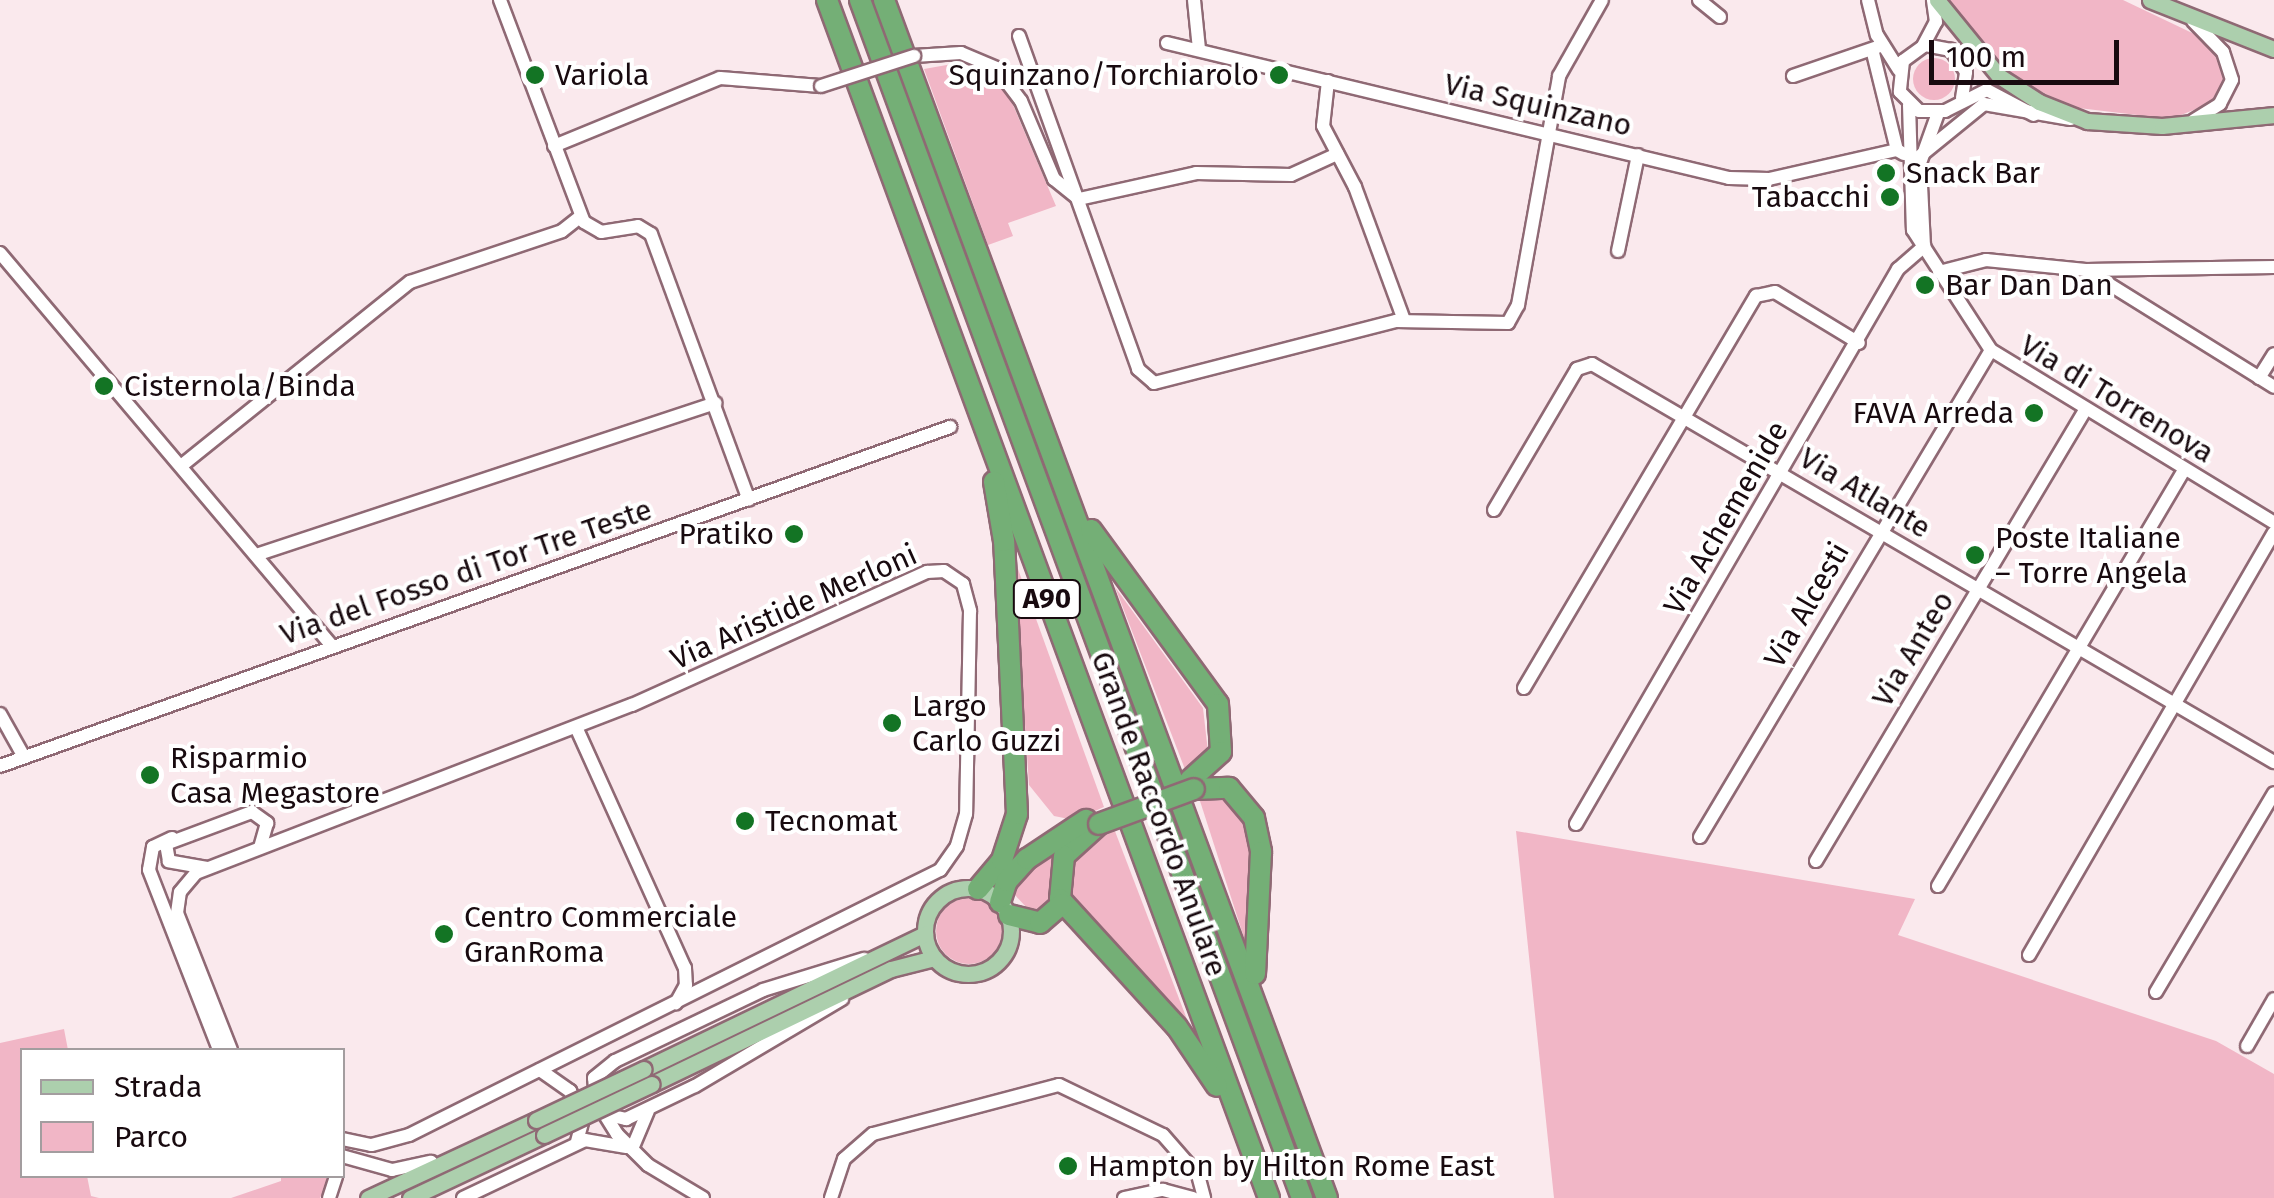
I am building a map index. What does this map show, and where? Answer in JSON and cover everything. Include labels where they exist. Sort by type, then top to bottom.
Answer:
[{"type":"highway","name":"Grande Raccordo Anulare","points":[[827,0],[1269,1198]]},
{"type":"highway","name":"Grande Raccordo Anulare","points":[[860,0],[1302,1198]]},
{"type":"highway","points":[[884,0],[1263,1011],[1328,1198]]},
{"type":"highway","points":[[978,889],[1009,846],[1018,802],[1004,541],[986,431]]},
{"type":"highway","points":[[1048,443],[1109,562],[1218,704],[1221,752],[1192,785],[1098,819],[1027,859],[1007,880],[1004,908],[1040,923],[1062,904]]},
{"type":"highway","points":[[1192,785],[1235,792],[1256,824],[1260,868],[1253,955],[1263,1011]]},
{"type":"highway","points":[[1098,819],[1064,856],[1058,880],[1062,904],[1186,1038],[1253,1154]]},
{"type":"main road","points":[[1935,0],[1999,76],[2039,102],[2087,120],[2177,126],[2274,115]]},
{"type":"main road","points":[[2150,0],[2194,21],[2274,48]]},
{"type":"main road","points":[[368,1198],[535,1127],[652,1084],[891,960],[925,934],[938,900],[961,888],[978,889],[1004,908],[1010,945],[988,970],[955,972],[934,958],[925,934]]},
{"type":"main road","points":[[410,1198],[644,1069],[891,960],[934,958]]},
{"type":"street","points":[[500,0],[580,217],[600,232],[641,226],[650,232],[716,403],[748,500]]},
{"type":"street","points":[[1194,0],[1200,49]]},
{"type":"street","points":[[1019,36],[1073,196],[1146,381],[1404,320],[1497,326],[1509,318],[1518,305],[1563,66],[1602,0]]},
{"type":"street","points":[[1699,0],[1720,17]]},
{"type":"street","points":[[1868,0],[1898,150],[1916,158],[1979,106],[2087,120]]},
{"type":"street","points":[[1899,70],[1936,22],[1935,0]]},
{"type":"street","points":[[2177,126],[2211,112],[2231,88],[2226,56],[2194,21]]},
{"type":"street","name":"Via Squinzano","points":[[1167,43],[1754,180],[1898,150]]},
{"type":"street","points":[[1793,76],[1878,49],[1942,46],[1959,57],[1967,77],[1962,98]]},
{"type":"street","points":[[1878,49],[1899,70],[1900,92],[1910,105],[1938,113],[1962,98],[1997,92],[2034,115]]},
{"type":"street","points":[[554,146],[720,78],[820,86],[914,56],[961,53],[996,68],[1018,96],[1048,168],[1073,196]]},
{"type":"street","points":[[1328,82],[1322,116],[1404,320]]},
{"type":"street","name":"Via di Torrenova","points":[[1910,105],[1924,246],[1991,350],[2084,412],[2274,523]]},
{"type":"street","name":"Via di Torrenova","points":[[1916,158],[1938,113]]},
{"type":"street","points":[[1893,130],[1902,136],[1914,132]]},
{"type":"street","points":[[1073,196],[1222,172],[1283,176],[1338,154]]},
{"type":"street","points":[[1618,251],[1638,154]]},
{"type":"street","points":[[181,466],[410,282],[562,231],[580,217]]},
{"type":"street","name":"Via Achemenide","points":[[1576,824],[1902,262],[1924,246]]},
{"type":"street","points":[[0,253],[332,646]]},
{"type":"street","points":[[1939,272],[1986,260],[2086,270],[2274,267]]},
{"type":"street","points":[[2086,270],[2274,387]]},
{"type":"street","points":[[1524,688],[1683,416],[1763,290],[1858,343]]},
{"type":"street","name":"Via Alcesti","points":[[1700,837],[1878,532],[1991,350]]},
{"type":"street","points":[[2259,378],[2274,354]]},
{"type":"street","name":"Via Atlante","points":[[1494,510],[1584,364],[1781,472],[2274,762]]},
{"type":"street","points":[[256,555],[716,403]]},
{"type":"street","name":"Via Anteo","points":[[1816,861],[2084,412]]},
{"type":"street","name":"Via del Fosso di Tor Tre Teste","points":[[0,766],[950,426]]},
{"type":"street","points":[[1938,886],[2184,470]]},
{"type":"street","points":[[2030,954],[2274,533]]},
{"type":"street","name":"Via Aristide Merloni","points":[[231,1048],[177,913],[182,888],[208,868],[576,727],[926,572],[950,573],[969,593],[966,808],[950,858],[916,886],[396,1140],[345,1139]]},
{"type":"street","points":[[0,714],[24,758]]},
{"type":"street","points":[[576,727],[685,968],[687,981],[675,1004]]},
{"type":"street","points":[[2156,992],[2274,794]]},
{"type":"street","points":[[217,1048],[149,870],[152,847],[252,812],[267,823],[260,847]]},
{"type":"street","points":[[172,838],[164,850],[169,861],[208,868]]},
{"type":"street","points":[[592,1082],[615,1061],[763,990],[891,960]]},
{"type":"street","points":[[602,1112],[619,1120],[754,1054],[891,960]]},
{"type":"street","points":[[2246,1046],[2274,999]]},
{"type":"street","points":[[602,1040],[592,1082],[602,1112],[632,1149],[703,1198]]},
{"type":"street","points":[[540,1070],[570,1090],[583,1119],[575,1143]]},
{"type":"street","points":[[831,1198],[844,1159],[873,1134],[1060,1085],[1163,1135],[1198,1175],[1204,1198]]},
{"type":"street","points":[[632,1149],[635,1128],[652,1106]]},
{"type":"street","points":[[345,1157],[405,1169],[535,1127]]},
{"type":"street","points":[[463,1198],[575,1143],[600,1139],[632,1149]]},
{"type":"street","points":[[1124,1198],[1163,1190],[1193,1198]]},
{"type":"green space","points":[[1946,0],[2123,0],[2209,41],[2219,51],[2227,78],[2216,101],[2171,119],[2070,107],[2006,73]]},
{"type":"green space","points":[[1934,58],[1949,64],[1955,79],[1949,94],[1934,100],[1919,94],[1913,79],[1919,64]]},
{"type":"green space","points":[[958,63],[1005,86],[1056,206],[1008,223],[1013,236],[988,245],[924,69]]},
{"type":"green space","points":[[1014,558],[1104,807],[1074,820],[1054,816],[1029,785]]},
{"type":"green space","points":[[1115,587],[1203,708],[1208,752],[1186,772]]},
{"type":"green space","points":[[1226,800],[1245,820],[1250,838],[1247,947],[1200,801]]},
{"type":"green space","points":[[1113,826],[1188,1022],[1183,1026],[1069,903],[1072,854]]},
{"type":"green space","points":[[1516,831],[1915,899],[1898,935],[2216,1041],[2274,1074],[2274,1198],[1554,1198]]},
{"type":"green space","points":[[1065,841],[1052,900],[1040,911],[1029,910],[1014,894],[1016,881]]},
{"type":"green space","points":[[969,898],[992,908],[1002,931],[992,954],[969,964],[946,954],[936,931],[946,908]]},
{"type":"green space","points":[[64,1029],[68,1048],[20,1048],[20,1178],[87,1178],[91,1196],[99,1198],[0,1198],[0,1043]]},
{"type":"green space","points":[[326,1178],[327,1185],[320,1198],[231,1198],[281,1181]]},
{"type":"place","name":"Variola","points":[[535,75]]},
{"type":"place","name":"Squinzano/Torchiarolo","points":[[1279,75]]},
{"type":"place","name":"Snack Bar","points":[[1886,173]]},
{"type":"place","name":"Tabacchi","points":[[1890,197]]},
{"type":"place","name":"Bar Dan Dan","points":[[1925,285]]},
{"type":"place","name":"Cisternola/Binda","points":[[104,386]]},
{"type":"place","name":"FAVA Arreda","points":[[2034,413]]},
{"type":"place","name":"Pratiko","points":[[794,534]]},
{"type":"place","name":"Poste Italiane – Torre Angela","points":[[1975,555]]},
{"type":"place","name":"Largo Carlo Guzzi","points":[[892,723]]},
{"type":"place","name":"Risparmio Casa Megastore","points":[[150,775]]},
{"type":"place","name":"Tecnomat","points":[[745,821]]},
{"type":"place","name":"Centro Commerciale GranRoma","points":[[444,934]]},
{"type":"place","name":"Hampton by Hilton Rome East","points":[[1068,1166]]}]
